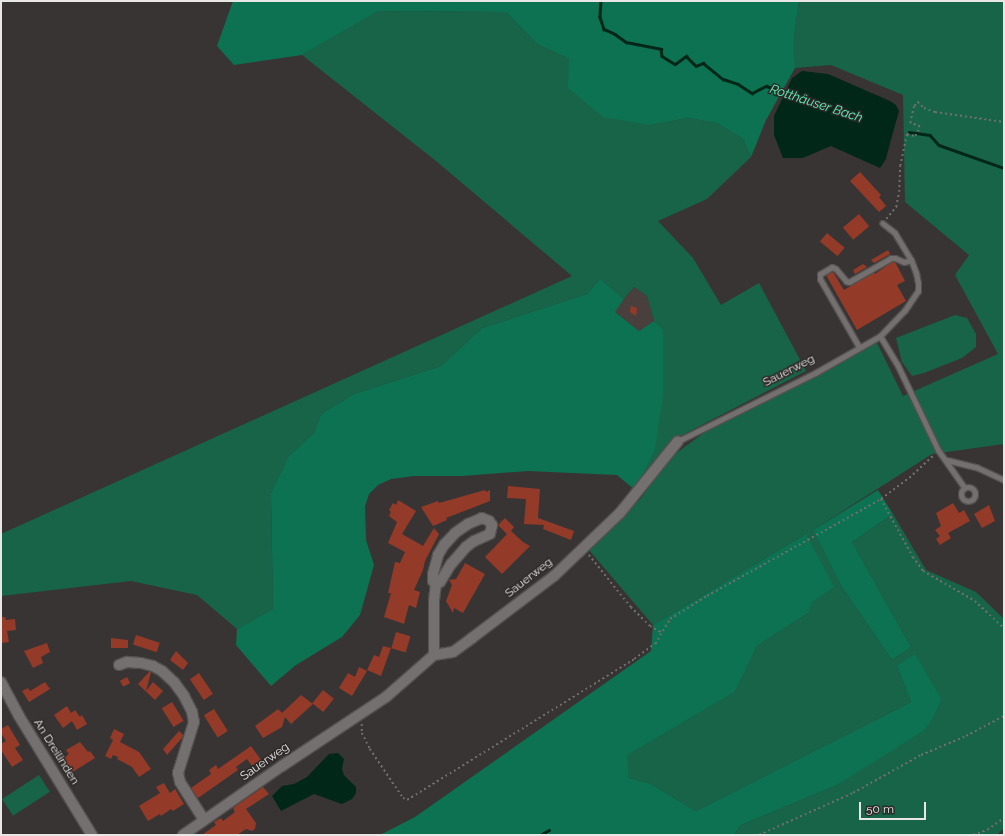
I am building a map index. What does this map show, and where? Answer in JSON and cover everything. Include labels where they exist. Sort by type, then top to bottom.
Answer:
[{"type":"street","name":"Sauerweg","points":[[183,835],[386,697],[434,655],[453,652],[554,576],[620,513],[678,441]]},
{"type":"street","points":[[434,655],[434,600],[436,584],[433,581],[434,567],[444,545],[455,533],[468,524],[482,518],[489,521],[492,525],[490,534],[474,541],[466,547],[451,564],[440,582],[436,584]]},
{"type":"street","points":[[119,665],[126,662],[141,663],[153,666],[162,671],[174,682],[184,696],[192,712],[194,722],[178,773],[180,782],[204,820]]},
{"type":"street","name":"An Dreilinden","points":[[1,682],[19,716],[92,835]]},
{"type":"lane","name":"Sauerweg","points":[[678,441],[815,373],[880,336],[905,310],[918,291],[918,283],[911,260],[895,232],[882,223]]},
{"type":"lane","points":[[859,347],[820,279],[820,274],[832,267],[836,269],[846,281],[849,282],[891,258],[904,262],[911,260]]},
{"type":"lane","points":[[880,336],[897,364],[930,435],[964,487]]},
{"type":"lane","points":[[947,460],[976,467],[1004,480]]},
{"type":"path","points":[[882,223],[896,208],[899,192],[900,166],[907,134],[915,136],[920,127],[910,123],[914,106],[918,102],[924,108],[935,112],[1004,122]]},
{"type":"path","points":[[363,712],[362,733],[365,739],[403,798],[407,800],[634,659],[655,644],[670,619],[707,596],[881,499],[910,478],[927,461]]},
{"type":"path","points":[[881,499],[913,557],[923,571],[975,601],[1004,628]]},
{"type":"path","points":[[586,547],[592,560],[631,608],[650,626],[661,632]]},
{"type":"path","points":[[759,835],[853,793],[921,754],[970,733],[1004,716]]},
{"type":"path","points":[[973,835],[987,830],[1004,818]]},
{"type":"shaded area","points":[[634,287],[647,296],[654,321],[639,331],[614,311]]},
{"type":"green space","points":[[233,1],[799,1],[794,37],[795,68],[766,120],[751,157],[743,139],[717,123],[688,118],[650,125],[603,117],[568,88],[569,59],[537,44],[506,12],[379,11],[302,55],[234,65],[217,46]]},
{"type":"green space","points":[[799,1],[1004,1],[1004,444],[932,454],[813,530],[840,584],[892,660],[911,647],[852,542],[893,514],[926,570],[976,592],[1004,619],[1004,828],[997,835],[734,835],[741,825],[837,785],[933,718],[897,666],[911,702],[696,811],[651,784],[629,778],[626,755],[735,692],[757,646],[808,613],[806,534],[653,625],[589,550],[641,498],[671,457],[720,421],[770,399],[877,343],[903,396],[998,354],[955,275],[969,255],[905,202],[903,95],[831,65],[795,68],[794,37]]},
{"type":"green space","points":[[379,11],[506,12],[537,44],[569,59],[650,125],[688,118],[717,123],[743,139],[751,157],[707,199],[658,221],[693,258],[721,305],[759,283],[806,371],[671,441],[635,490],[663,329],[654,321],[647,296],[634,287],[624,299],[600,279],[587,294],[482,328],[441,366],[354,394],[321,414],[314,433],[288,457],[271,493],[273,609],[237,629],[197,595],[131,581],[1,596],[1,534],[572,276],[436,161],[302,55]]},
{"type":"green space","points":[[600,279],[624,299],[615,312],[639,331],[654,321],[663,329],[663,396],[655,449],[635,490],[617,475],[528,471],[462,476],[414,476],[391,479],[378,485],[369,494],[365,506],[366,540],[374,565],[360,615],[342,637],[296,665],[271,686],[236,645],[237,629],[273,609],[271,493],[288,457],[314,433],[321,414],[354,394],[441,366],[482,328],[587,294]]},
{"type":"green space","points":[[955,315],[967,318],[976,334],[976,347],[962,358],[924,373],[912,376],[902,362],[896,338]]},
{"type":"green space","points":[[878,490],[893,514],[852,542],[911,647],[892,660],[840,584],[813,530]]},
{"type":"green space","points":[[806,534],[834,587],[812,602],[808,613],[757,646],[735,692],[627,755],[629,778],[651,784],[696,811],[911,702],[897,666],[915,654],[941,699],[933,718],[923,731],[837,785],[741,825],[734,835],[380,835],[415,817],[651,651],[653,625]]},
{"type":"green space","points":[[39,775],[50,792],[13,816],[2,799]]},
{"type":"water","points":[[802,71],[828,74],[896,105],[899,111],[886,159],[880,168],[831,146],[803,158],[783,158],[774,135],[774,116],[792,78]]},
{"type":"water","points":[[338,753],[344,759],[342,769],[344,775],[356,787],[356,793],[352,799],[342,804],[314,794],[281,811],[272,796],[282,786],[294,784],[307,777],[329,754]]},
{"type":"building","points":[[860,172],[881,195],[879,197],[886,206],[879,212],[850,181]]},
{"type":"building","points":[[859,214],[869,226],[853,240],[843,227]]},
{"type":"building","points":[[827,233],[845,248],[838,256],[820,241]]},
{"type":"building","points":[[888,250],[890,254],[874,263],[871,260]]},
{"type":"building","points":[[892,262],[895,262],[905,281],[897,285],[906,301],[857,330],[826,275],[833,272],[844,290],[874,272],[875,274]]},
{"type":"building","points":[[863,264],[867,267],[855,274],[853,270]]},
{"type":"building","points":[[631,306],[637,308],[636,316],[630,312]]},
{"type":"building","points":[[508,486],[540,489],[538,518],[574,531],[571,540],[543,529],[544,525],[524,524],[526,499],[507,498]]},
{"type":"building","points":[[485,490],[486,492],[490,490],[490,501],[446,518],[447,520],[433,526],[421,507],[438,501],[439,503]]},
{"type":"building","points":[[398,500],[416,511],[402,534],[423,546],[434,528],[439,534],[425,561],[423,570],[414,590],[420,592],[416,608],[409,605],[404,624],[384,617],[391,593],[388,593],[395,562],[400,563],[405,552],[388,543],[397,522],[389,516],[391,512],[389,510],[393,503],[396,505]]},
{"type":"building","points":[[953,503],[959,513],[964,510],[970,521],[948,533],[951,538],[940,545],[936,539],[940,536],[935,530],[941,526],[936,513]]},
{"type":"building","points":[[989,505],[995,521],[982,528],[974,514]]},
{"type":"building","points":[[505,518],[514,527],[511,531],[530,546],[502,574],[485,557],[507,534],[498,525]]},
{"type":"building","points":[[465,563],[485,574],[463,613],[454,608],[453,613],[446,601],[452,585],[449,580],[456,579]]},
{"type":"building","points":[[1,617],[5,617],[6,620],[15,619],[16,630],[7,631],[9,642],[1,643]]},
{"type":"building","points":[[396,632],[410,636],[406,652],[391,648]]},
{"type":"building","points":[[136,635],[160,643],[157,652],[133,645]]},
{"type":"building","points":[[111,638],[128,640],[128,648],[111,648]]},
{"type":"building","points":[[47,643],[50,652],[41,657],[43,663],[33,668],[24,651]]},
{"type":"building","points":[[383,646],[391,648],[381,676],[367,670],[374,655],[379,657]]},
{"type":"building","points":[[176,651],[188,663],[183,670],[170,660]]},
{"type":"building","points":[[359,667],[367,671],[352,696],[339,688],[348,673],[355,677]]},
{"type":"building","points":[[149,672],[151,672],[146,691],[153,682],[163,691],[155,700],[138,684]]},
{"type":"building","points":[[199,673],[213,694],[204,700],[190,679]]},
{"type":"building","points":[[127,677],[130,683],[123,687],[120,681]]},
{"type":"building","points":[[45,682],[50,689],[29,702],[22,691],[28,688],[30,691]]},
{"type":"building","points":[[323,690],[334,699],[323,712],[312,703]]},
{"type":"building","points":[[301,695],[313,704],[291,724],[285,717],[282,727],[263,738],[255,726],[278,709],[282,713]]},
{"type":"building","points":[[172,702],[184,721],[173,727],[162,708]]},
{"type":"building","points":[[67,706],[71,713],[75,710],[80,717],[82,715],[87,724],[77,730],[72,721],[63,728],[54,715]]},
{"type":"building","points":[[214,709],[228,731],[218,737],[204,715]]},
{"type":"building","points":[[8,725],[20,745],[15,748],[23,760],[12,767],[1,750],[1,744],[6,741],[1,733],[1,729]]},
{"type":"building","points":[[114,729],[124,734],[120,742],[139,752],[151,769],[139,777],[132,767],[117,759],[118,757],[113,755],[111,759],[105,756],[113,740],[110,738]]},
{"type":"building","points":[[179,731],[183,735],[182,738],[167,755],[163,749]]},
{"type":"building","points":[[80,742],[95,758],[71,773],[62,759],[69,754],[66,750]]},
{"type":"building","points":[[251,746],[261,760],[252,766],[247,759],[236,767],[238,770],[198,798],[191,788],[211,774],[209,770],[216,765],[218,769]]},
{"type":"building","points":[[164,783],[170,793],[175,789],[184,804],[173,811],[171,809],[161,816],[160,814],[148,821],[139,806],[160,793],[156,787]]},
{"type":"building","points":[[263,787],[269,794],[246,809],[256,823],[255,829],[252,831],[246,829],[237,835],[202,835],[216,825],[214,822],[221,818],[223,821],[235,812],[233,808]]},
{"type":"waterway","name":"Rotthäuser Bach","points":[[601,1],[600,17],[604,29],[615,34],[626,42],[661,49],[662,56],[675,64],[686,56],[696,66],[703,63],[723,79],[738,84],[752,93],[766,86],[786,92]]},
{"type":"waterway","name":"Rotthäuser Bach","points":[[909,132],[930,135],[939,145],[1004,168]]},
{"type":"waterway","points":[[540,835],[549,830]]}]
